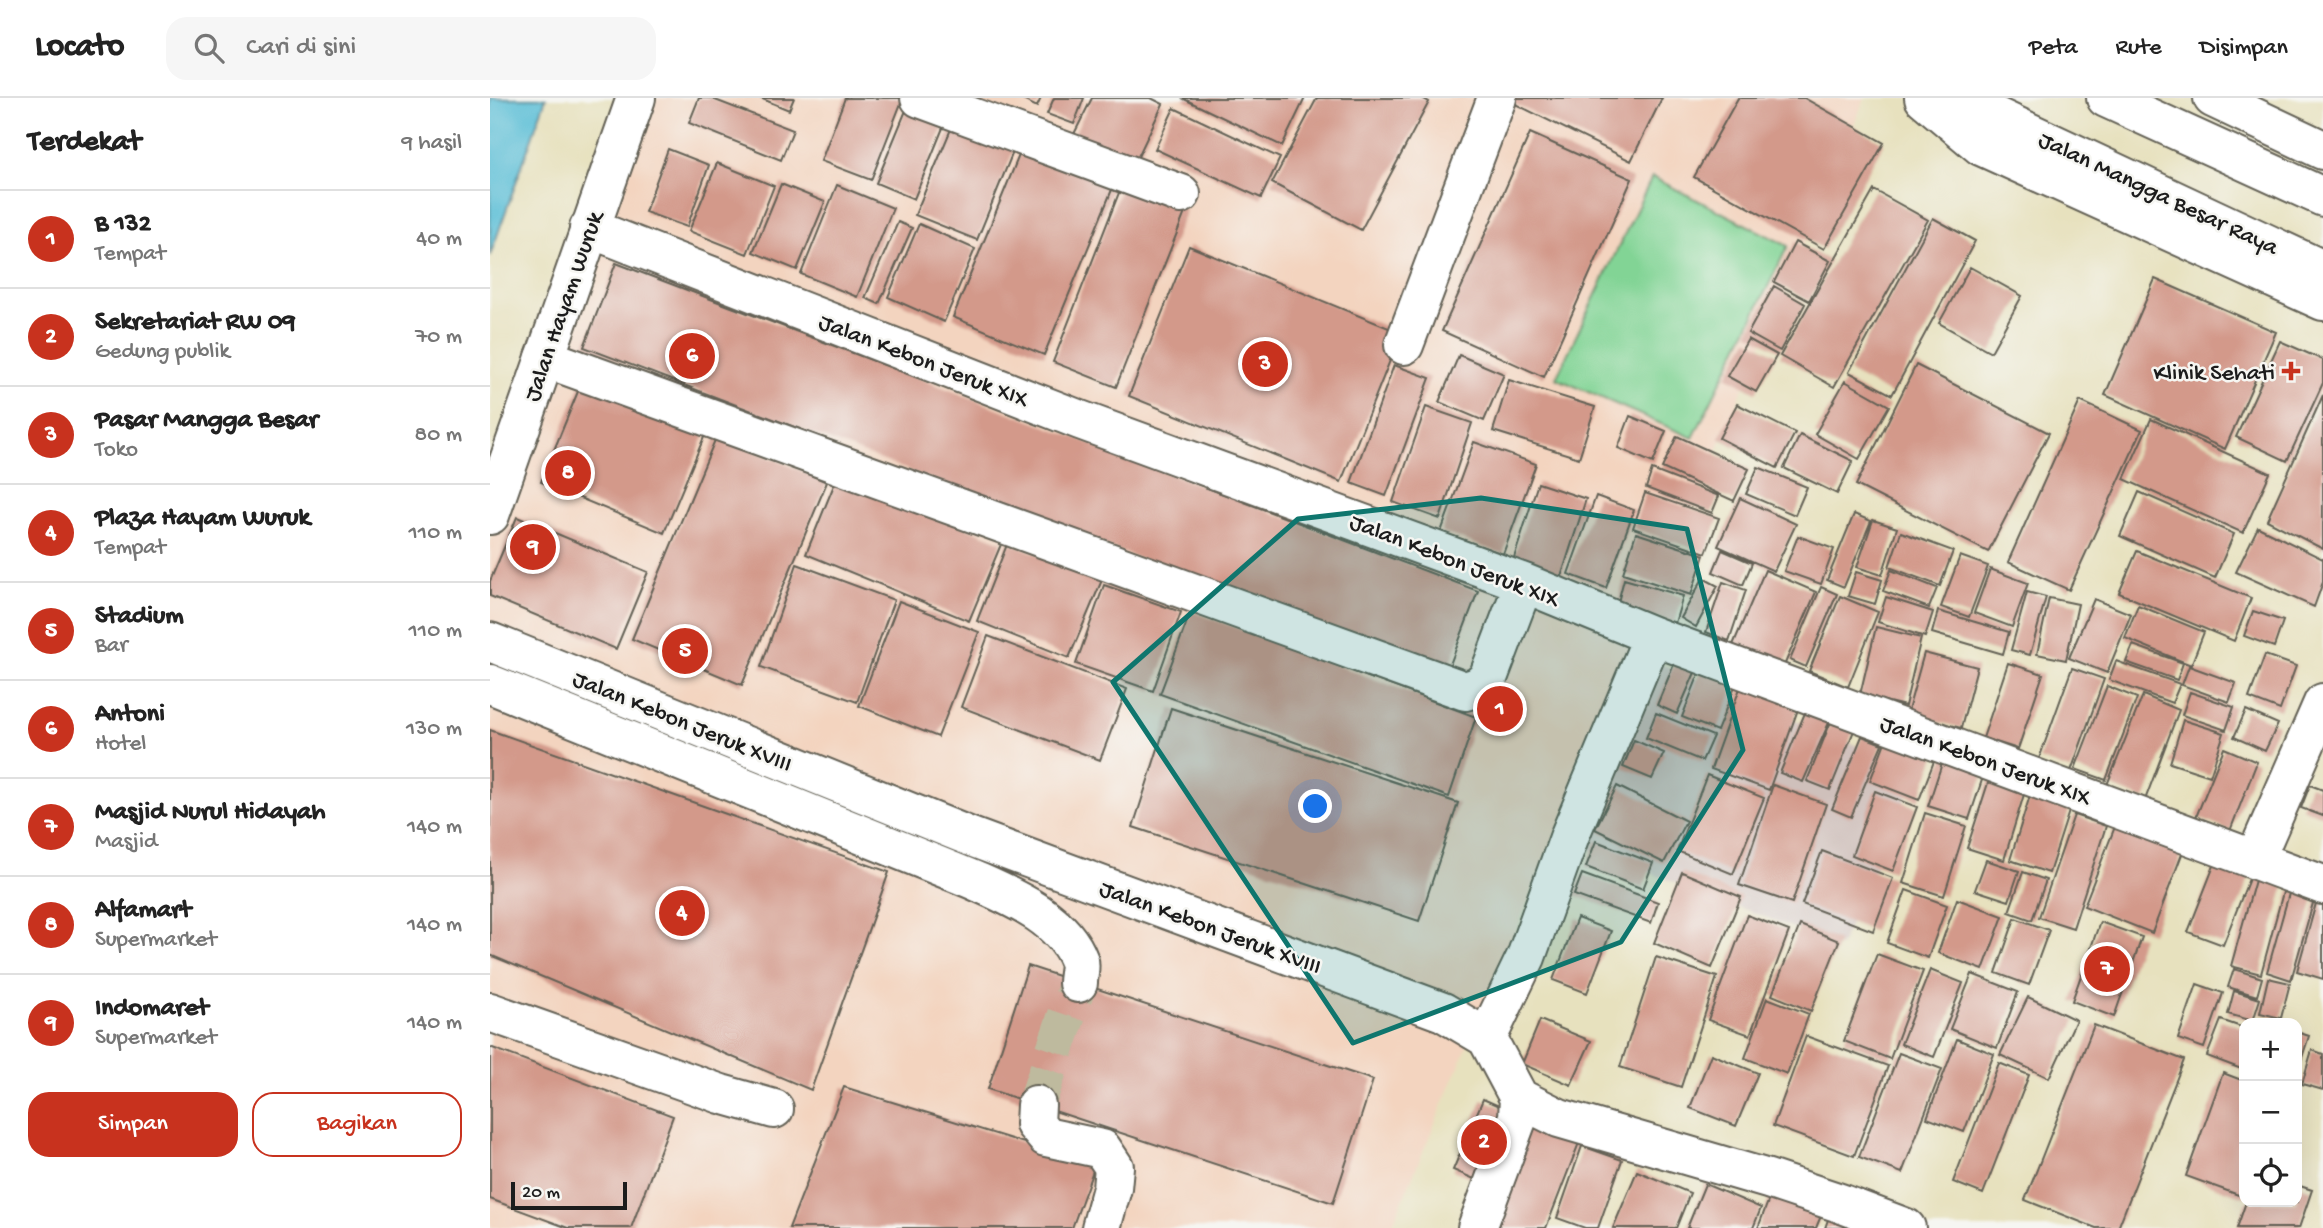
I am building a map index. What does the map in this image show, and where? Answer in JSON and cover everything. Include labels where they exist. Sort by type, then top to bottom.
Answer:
[{"type":"street","name":"Jalan Hayam Wuruk","points":[[490,515],[636,98]]},
{"type":"street","points":[[920,98],[1181,194]]},
{"type":"street","points":[[1404,345],[1497,98]]},
{"type":"street","points":[[1924,98],[1981,146],[2323,301]]},
{"type":"street","name":"Jalan Mangga Besar Raya","points":[[1956,98],[2323,270]]},
{"type":"street","points":[[2106,98],[2323,197]]},
{"type":"street","points":[[2213,98],[2263,108],[2323,150]]},
{"type":"street","points":[[2240,158],[2263,108]]},
{"type":"street","name":"Jalan Kebon Jeruk XIX","points":[[589,228],[1080,420],[1524,583],[1653,636],[2323,885]]},
{"type":"street","points":[[545,358],[1465,691],[1478,687],[1488,678],[1524,583]]},
{"type":"street","points":[[1477,1228],[1518,1117],[1519,1098],[1487,1038],[1526,957],[1570,835],[1653,636]]},
{"type":"street","name":"Jalan Kebon Jeruk XVIII","points":[[490,642],[971,837],[1443,1012],[1487,1038]]},
{"type":"street","points":[[490,684],[971,878],[1009,896],[1042,916],[1066,938],[1080,963],[1078,983]]},
{"type":"street","points":[[2255,859],[2323,703]]},
{"type":"street","points":[[490,1013],[721,1094],[774,1109]]},
{"type":"street","points":[[1519,1098],[1559,1118],[1768,1179],[1906,1228]]},
{"type":"street","points":[[1037,1105],[1035,1124],[1046,1137],[1102,1149],[1114,1167],[1112,1188],[1101,1228]]},
{"type":"highlighted area","points":[[1481,498],[1687,529],[1743,750],[1621,942],[1353,1043],[1113,682],[1298,519]]},
{"type":"shaded area","points":[[638,98],[1865,98],[1391,1228],[490,1228],[490,541]]},
{"type":"shaded area","points":[[1652,660],[1918,771],[1840,946],[1583,847]]},
{"type":"green space","points":[[1652,177],[1788,246],[1693,438],[1556,378]]},
{"type":"water","points":[[490,98],[546,98],[490,256]]},
{"type":"building","points":[[699,98],[710,98],[793,130],[781,160],[689,123]]},
{"type":"building","points":[[760,98],[794,98],[789,110]]},
{"type":"building","points":[[845,98],[903,98],[871,180],[821,161]]},
{"type":"building","points":[[1019,98],[1041,98],[1037,107]]},
{"type":"building","points":[[1054,98],[1084,98],[1074,124],[1047,114]]},
{"type":"building","points":[[1092,98],[1151,98],[1163,104],[1135,163],[1074,134]]},
{"type":"building","points":[[1182,98],[1305,98],[1282,146]]},
{"type":"building","points":[[1317,98],[1422,98],[1429,102],[1361,230],[1272,183]]},
{"type":"building","points":[[1503,98],[1662,98],[1631,161]]},
{"type":"building","points":[[1738,98],[1804,98],[1884,143],[1824,249],[1694,177]]},
{"type":"building","points":[[909,103],[947,118],[914,199],[876,183]]},
{"type":"building","points":[[1174,108],[1280,158],[1261,198],[1155,149]]},
{"type":"building","points":[[956,117],[1017,142],[977,240],[915,215]]},
{"type":"building","points":[[1530,133],[1632,179],[1544,377],[1442,331]]},
{"type":"building","points":[[1026,138],[1118,175],[1044,355],[953,317]]},
{"type":"building","points":[[668,149],[709,165],[687,227],[645,212]]},
{"type":"building","points":[[717,163],[774,186],[747,254],[689,231]]},
{"type":"building","points":[[781,184],[825,202],[797,270],[753,252]]},
{"type":"building","points":[[837,185],[893,208],[857,297],[801,274]]},
{"type":"building","points":[[1122,185],[1186,210],[1116,387],[1053,362]]},
{"type":"building","points":[[1874,190],[1928,220],[1834,387],[1780,356]]},
{"type":"building","points":[[1933,218],[1975,241],[1892,395],[1849,372]]},
{"type":"building","points":[[898,222],[912,228],[879,304],[865,298]]},
{"type":"building","points":[[919,224],[975,249],[944,322],[888,297]]},
{"type":"building","points":[[1795,242],[1830,261],[1809,301],[1774,282]]},
{"type":"building","points":[[1189,246],[1401,333],[1341,482],[1129,396]]},
{"type":"building","points":[[616,263],[1478,591],[1446,675],[584,347]]},
{"type":"building","points":[[1970,267],[2022,296],[1991,352],[1939,323]]},
{"type":"building","points":[[2155,279],[2276,332],[2225,449],[2105,395]]},
{"type":"building","points":[[1774,286],[1805,304],[1780,351],[1748,333]]},
{"type":"building","points":[[1748,339],[1777,355],[1756,392],[1727,376]]},
{"type":"building","points":[[2280,341],[2323,360],[2323,383],[2287,461],[2236,437]]},
{"type":"building","points":[[1459,355],[1504,374],[1484,421],[1439,402]]},
{"type":"building","points":[[1394,365],[1430,378],[1386,496],[1351,483]]},
{"type":"building","points":[[1916,365],[2049,433],[1988,552],[1856,485]]},
{"type":"building","points":[[583,379],[707,430],[664,533],[541,482]]},
{"type":"building","points":[[1509,380],[1595,407],[1579,458],[1493,431]]},
{"type":"building","points":[[1845,381],[1889,406],[1859,459],[1815,434]]},
{"type":"building","points":[[2323,395],[2323,549],[2267,520]]},
{"type":"building","points":[[2080,401],[2142,430],[2069,590],[2008,562]]},
{"type":"building","points":[[1737,404],[1795,433],[1777,468],[1719,438]]},
{"type":"building","points":[[1426,407],[1472,423],[1440,519],[1393,502]]},
{"type":"building","points":[[1630,416],[1666,431],[1653,463],[1618,448]]},
{"type":"building","points":[[2151,419],[2270,473],[2243,533],[2124,479]]},
{"type":"building","points":[[717,435],[827,482],[742,685],[632,639]]},
{"type":"building","points":[[1800,435],[1853,461],[1837,494],[1784,468]]},
{"type":"building","points":[[1677,436],[1749,469],[1734,501],[1662,468]]},
{"type":"building","points":[[1474,442],[1536,464],[1503,554],[1441,532]]},
{"type":"building","points":[[1758,467],[1807,487],[1795,515],[1746,494]]},
{"type":"building","points":[[1652,470],[1719,496],[1712,513],[1646,488]]},
{"type":"building","points":[[838,475],[1002,542],[969,621],[806,554]]},
{"type":"building","points":[[1538,483],[1586,499],[1561,577],[1513,561]]},
{"type":"building","points":[[2139,492],[2234,534],[2215,578],[2120,536]]},
{"type":"building","points":[[1645,493],[1719,518],[1706,553],[1633,528]]},
{"type":"building","points":[[1596,496],[1634,510],[1606,588],[1568,574]]},
{"type":"building","points":[[1740,498],[1796,524],[1774,571],[1718,546]]},
{"type":"building","points":[[1854,514],[1871,521],[1844,587],[1827,580]]},
{"type":"building","points":[[517,517],[648,572],[616,649],[490,596],[490,581]]},
{"type":"building","points":[[1873,520],[1897,528],[1882,575],[1857,567]]},
{"type":"building","points":[[2258,527],[2323,559],[2323,582],[2314,607],[2236,572]]},
{"type":"building","points":[[1901,532],[1953,551],[1940,586],[1889,567]]},
{"type":"building","points":[[1636,533],[1704,555],[1691,595],[1623,573]]},
{"type":"building","points":[[1798,536],[1834,549],[1821,584],[1784,571]]},
{"type":"building","points":[[1008,542],[1102,580],[1069,658],[977,621]]},
{"type":"building","points":[[1722,550],[1752,563],[1743,585],[1713,572]]},
{"type":"building","points":[[2137,551],[2251,598],[2234,641],[2119,593]]},
{"type":"building","points":[[1960,556],[1988,566],[1969,617],[1941,607]]},
{"type":"building","points":[[797,564],[894,600],[857,702],[761,667]]},
{"type":"building","points":[[1990,569],[2028,583],[2012,627],[1974,613]]},
{"type":"building","points":[[1765,570],[1816,592],[1784,666],[1733,645]]},
{"type":"building","points":[[1891,570],[1937,588],[1929,608],[1883,591]]},
{"type":"building","points":[[1856,572],[1882,580],[1875,604],[1848,596]]},
{"type":"building","points":[[1703,578],[1718,586],[1696,627],[1681,618]]},
{"type":"building","points":[[1624,579],[1683,596],[1675,623],[1617,606]]},
{"type":"building","points":[[1723,582],[1746,590],[1729,641],[1706,632]]},
{"type":"building","points":[[1104,585],[1181,612],[1153,691],[1076,664]]},
{"type":"building","points":[[1821,587],[1837,594],[1806,667],[1790,660]]},
{"type":"building","points":[[2027,592],[2046,597],[2030,655],[2011,650]]},
{"type":"building","points":[[1840,596],[1878,612],[1848,687],[1809,671]]},
{"type":"building","points":[[1886,597],[1933,612],[1925,637],[1878,622]]},
{"type":"building","points":[[2049,598],[2078,604],[2066,660],[2037,654]]},
{"type":"building","points":[[2094,599],[2131,614],[2107,673],[2069,658]]},
{"type":"building","points":[[899,601],[979,632],[938,737],[859,706]]},
{"type":"building","points":[[2138,605],[2204,632],[2191,665],[2125,638]]},
{"type":"building","points":[[1191,611],[1476,717],[1449,797],[1160,694]]},
{"type":"building","points":[[1938,611],[2009,632],[2003,654],[1932,633]]},
{"type":"building","points":[[2253,611],[2283,621],[2274,647],[2244,636]]},
{"type":"building","points":[[1876,627],[1921,638],[1905,706],[1860,695]]},
{"type":"building","points":[[988,636],[1127,689],[1100,760],[961,707]]},
{"type":"building","points":[[2133,645],[2183,663],[2177,680],[2126,662]]},
{"type":"building","points":[[1679,652],[1700,661],[1677,714],[1657,705]]},
{"type":"building","points":[[1924,653],[1977,667],[1961,728],[1907,714]]},
{"type":"building","points":[[2265,655],[2296,666],[2280,710],[2249,698]]},
{"type":"building","points":[[1706,656],[1741,671],[1717,731],[1682,717]]},
{"type":"building","points":[[2116,661],[2180,684],[2172,703],[2109,680]]},
{"type":"building","points":[[2008,663],[2043,674],[2018,749],[1983,738]]},
{"type":"building","points":[[2189,666],[2236,683],[2229,702],[2182,685]]},
{"type":"building","points":[[2072,668],[2104,679],[2071,771],[2039,759]]},
{"type":"building","points":[[1744,677],[1802,698],[1769,790],[1711,769]]},
{"type":"building","points":[[2107,686],[2137,698],[2106,780],[2075,769]]},
{"type":"building","points":[[1493,691],[1520,705],[1508,728],[1480,714]]},
{"type":"building","points":[[2190,692],[2234,707],[2226,730],[2182,715]]},
{"type":"building","points":[[2143,695],[2179,710],[2145,800],[2107,785]]},
{"type":"building","points":[[1171,708],[1458,803],[1419,921],[1133,827]]},
{"type":"building","points":[[1807,708],[1831,718],[1803,782],[1780,773]]},
{"type":"building","points":[[2246,710],[2278,724],[2265,751],[2234,737]]},
{"type":"building","points":[[1656,713],[1713,736],[1702,761],[1646,738]]},
{"type":"building","points":[[1834,714],[1857,723],[1830,790],[1807,781]]},
{"type":"building","points":[[2183,720],[2224,733],[2210,776],[2170,763]]},
{"type":"building","points":[[490,730],[889,872],[811,1090],[490,955]]},
{"type":"building","points":[[1862,736],[1882,744],[1851,817],[1832,809]]},
{"type":"building","points":[[1887,737],[1936,756],[1919,800],[1870,781]]},
{"type":"building","points":[[1634,740],[1664,753],[1652,779],[1623,767]]},
{"type":"building","points":[[2224,748],[2257,762],[2230,831],[2196,817]]},
{"type":"building","points":[[1946,751],[1987,765],[1969,819],[1928,806]]},
{"type":"building","points":[[1707,775],[1764,798],[1733,874],[1677,851]]},
{"type":"building","points":[[1989,780],[2025,791],[2004,860],[1967,848]]},
{"type":"building","points":[[1773,785],[1826,804],[1792,903],[1739,885]]},
{"type":"building","points":[[2310,785],[2323,790],[2323,816],[2301,808]]},
{"type":"building","points":[[1617,786],[1686,821],[1664,863],[1595,829]]},
{"type":"building","points":[[2032,789],[2072,802],[2049,873],[2010,860]]},
{"type":"building","points":[[1875,791],[1917,807],[1893,871],[1852,855]]},
{"type":"building","points":[[1925,813],[1966,826],[1944,896],[1903,883]]},
{"type":"building","points":[[2074,815],[2106,826],[2073,928],[2039,917]]},
{"type":"building","points":[[2118,819],[2185,846],[2152,933],[2084,906]]},
{"type":"building","points":[[1596,841],[1653,863],[1643,889],[1586,867]]},
{"type":"building","points":[[1822,851],[1893,878],[1873,931],[1802,904]]},
{"type":"building","points":[[2217,858],[2252,871],[2223,945],[2188,932]]},
{"type":"building","points":[[1986,860],[2019,871],[2009,901],[1975,890]]},
{"type":"building","points":[[1682,872],[1741,897],[1712,968],[1654,943]]},
{"type":"building","points":[[2023,872],[2046,880],[2032,920],[2009,912]]},
{"type":"building","points":[[2257,873],[2286,881],[2261,974],[2231,966]]},
{"type":"building","points":[[1582,874],[1658,902],[1651,923],[1574,895]]},
{"type":"building","points":[[2320,889],[2323,890],[2323,979],[2297,971]]},
{"type":"building","points":[[1906,890],[1947,905],[1928,958],[1887,943]]},
{"type":"building","points":[[2290,890],[2315,896],[2291,980],[2267,972]]},
{"type":"building","points":[[1957,899],[2003,916],[1983,970],[1938,953]]},
{"type":"building","points":[[1747,915],[1789,931],[1750,1035],[1708,1020]]},
{"type":"building","points":[[1577,918],[1611,931],[1587,993],[1553,980]]},
{"type":"building","points":[[2015,918],[2049,930],[2029,985],[1996,973]]},
{"type":"building","points":[[2100,922],[2142,937],[2114,1017],[2072,1001]]},
{"type":"building","points":[[1800,925],[1839,941],[1811,1011],[1772,995]]},
{"type":"building","points":[[1877,954],[1923,971],[1890,1059],[1844,1041]]},
{"type":"building","points":[[1656,957],[1717,977],[1681,1087],[1620,1067]]},
{"type":"building","points":[[1028,966],[1373,1080],[1333,1203],[988,1089]]},
{"type":"building","points":[[2234,969],[2262,978],[2257,996],[2228,987]]},
{"type":"building","points":[[1930,970],[1963,983],[1934,1057],[1901,1044]]},
{"type":"building","points":[[1972,974],[2018,992],[1997,1048],[1950,1029]]},
{"type":"building","points":[[2268,978],[2290,983],[2281,1018],[2260,1013]]},
{"type":"building","points":[[2197,984],[2223,993],[2204,1048],[2178,1039]]},
{"type":"building","points":[[2234,991],[2260,999],[2254,1018],[2228,1014]]},
{"type":"building","points":[[2028,997],[2076,1020],[2049,1078],[2000,1055]]},
{"type":"building","points":[[1767,998],[1809,1014],[1787,1074],[1745,1058]]},
{"type":"building","points":[[1540,1020],[1591,1041],[1571,1085],[1522,1064]]},
{"type":"building","points":[[2221,1020],[2239,1026],[2239,1068],[2207,1056]]},
{"type":"building","points":[[2094,1025],[2184,1060],[2118,1228],[2096,1228],[2025,1200]]},
{"type":"building","points":[[2302,1034],[2309,1036],[2302,1058]]},
{"type":"building","points":[[1806,1036],[1888,1066],[1854,1156],[1773,1126]]},
{"type":"building","points":[[1957,1039],[1994,1054],[1964,1132],[1927,1118]]},
{"type":"building","points":[[490,1047],[673,1116],[631,1228],[568,1228],[490,1199]]},
{"type":"building","points":[[2312,1050],[2323,1054],[2323,1090],[2302,1084]]},
{"type":"building","points":[[1899,1053],[1942,1069],[1902,1173],[1859,1157]]},
{"type":"building","points":[[1711,1054],[1758,1073],[1736,1126],[1690,1108]]},
{"type":"building","points":[[1999,1063],[2029,1075],[1983,1194],[1953,1182]]},
{"type":"building","points":[[2223,1073],[2239,1079],[2239,1195],[2186,1176]]},
{"type":"building","points":[[844,1087],[1095,1165],[1072,1228],[789,1228]]},
{"type":"building","points":[[1483,1099],[1515,1113],[1486,1184],[1453,1170]]},
{"type":"building","points":[[1525,1114],[1582,1135],[1546,1228],[1483,1228]]},
{"type":"building","points":[[1582,1146],[1622,1160],[1598,1228],[1585,1228],[1557,1218]]},
{"type":"building","points":[[1637,1171],[1690,1193],[1676,1228],[1613,1228]]},
{"type":"building","points":[[1705,1184],[1761,1208],[1753,1228],[1687,1228]]},
{"type":"building","points":[[2302,1187],[2312,1190],[2299,1228],[2237,1228],[2244,1207],[2302,1207]]},
{"type":"building","points":[[1772,1191],[1823,1211],[1816,1228],[1758,1228]]},
{"type":"building","points":[[1829,1217],[1857,1228],[1825,1228]]},
{"type":"tunnel","points":[[1036,1105],[1078,983]]},
{"type":"place","name":"Antoni","points":[[692,356]]},
{"type":"place","name":"Pasar Mangga Besar","points":[[1265,364]]},
{"type":"place","name":"Klinik Sehati","points":[[2291,371]]},
{"type":"place","name":"Alfamart","points":[[568,473]]},
{"type":"place","name":"Indomaret","points":[[533,547]]},
{"type":"place","name":"Stadium","points":[[685,651]]},
{"type":"place","name":"B 132","points":[[1500,709]]},
{"type":"place","name":"Plaza Hayam Wuruk","points":[[682,913]]},
{"type":"place","name":"Masjid Nurul Hidayah","points":[[2107,969]]},
{"type":"place","name":"Sekretariat RW 09","points":[[1484,1142]]}]
